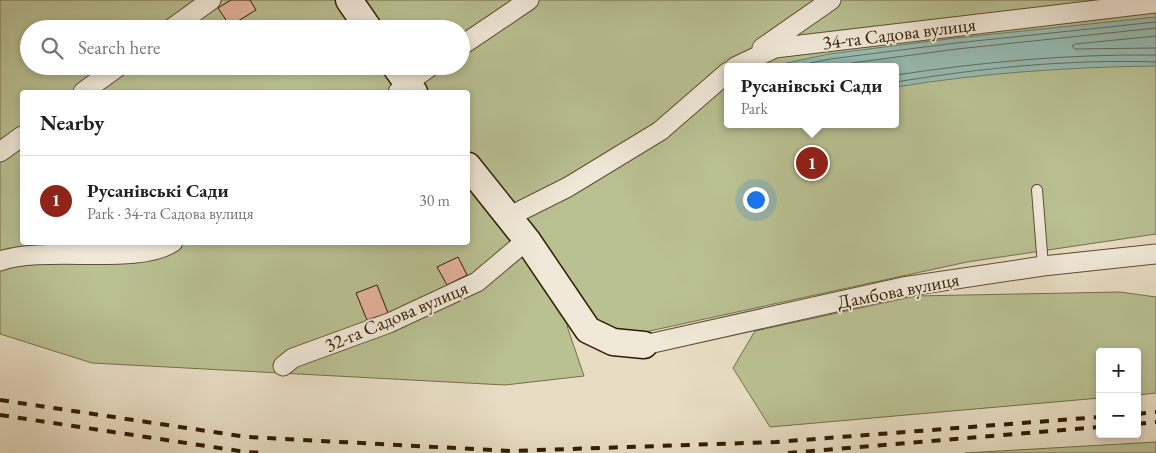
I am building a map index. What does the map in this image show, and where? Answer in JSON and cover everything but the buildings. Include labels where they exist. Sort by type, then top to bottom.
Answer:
[{"type":"street","points":[[184,20],[211,0]]},
{"type":"street","points":[[349,0],[363,20]]},
{"type":"street","points":[[470,40],[529,0]]},
{"type":"street","points":[[741,63],[831,0]]},
{"type":"street","name":"34-та Садова вулиця","points":[[743,63],[775,48],[1156,3]]},
{"type":"street","points":[[86,90],[107,75]]},
{"type":"street","points":[[404,84],[418,75]]},
{"type":"street","points":[[508,217],[568,188],[660,131],[724,75]]},
{"type":"street","points":[[0,152],[20,137]]},
{"type":"street","points":[[470,169],[527,240],[588,330],[613,342],[644,345]]},
{"type":"street","name":"32-га Садова вулиця","points":[[284,366],[293,358],[389,323],[477,282],[527,240]]},
{"type":"street","points":[[0,260],[33,254],[146,253],[169,245]]},
{"type":"street","name":"Дамбова вулиця","points":[[644,345],[903,287],[1044,266],[1156,254]]},
{"type":"lane","points":[[1037,190],[1044,266]]},
{"type":"green space","points":[[0,0],[1156,0],[1156,234],[967,262],[645,332],[599,326],[590,316],[567,326],[584,376],[505,385],[92,363],[0,334]]},
{"type":"green space","points":[[1120,292],[1156,297],[1156,393],[1141,395],[1141,348],[1096,348],[1096,398],[770,427],[733,368],[755,331],[915,296]]},
{"type":"green space","points":[[1156,442],[1156,453],[965,453]]},
{"type":"water","points":[[1156,17],[1156,66],[1026,72],[899,87],[899,63],[787,63],[829,54],[956,38]]},
{"type":"railway","points":[[0,400],[247,437],[511,451],[776,442],[1096,417]]},
{"type":"railway","points":[[1141,414],[1156,412]]},
{"type":"railway","points":[[0,415],[246,452],[267,453]]},
{"type":"railway","points":[[1141,424],[1156,422]]},
{"type":"railway","points":[[788,453],[1096,427]]},
{"type":"place","name":"Русанівські Сади","points":[[812,163]]}]
